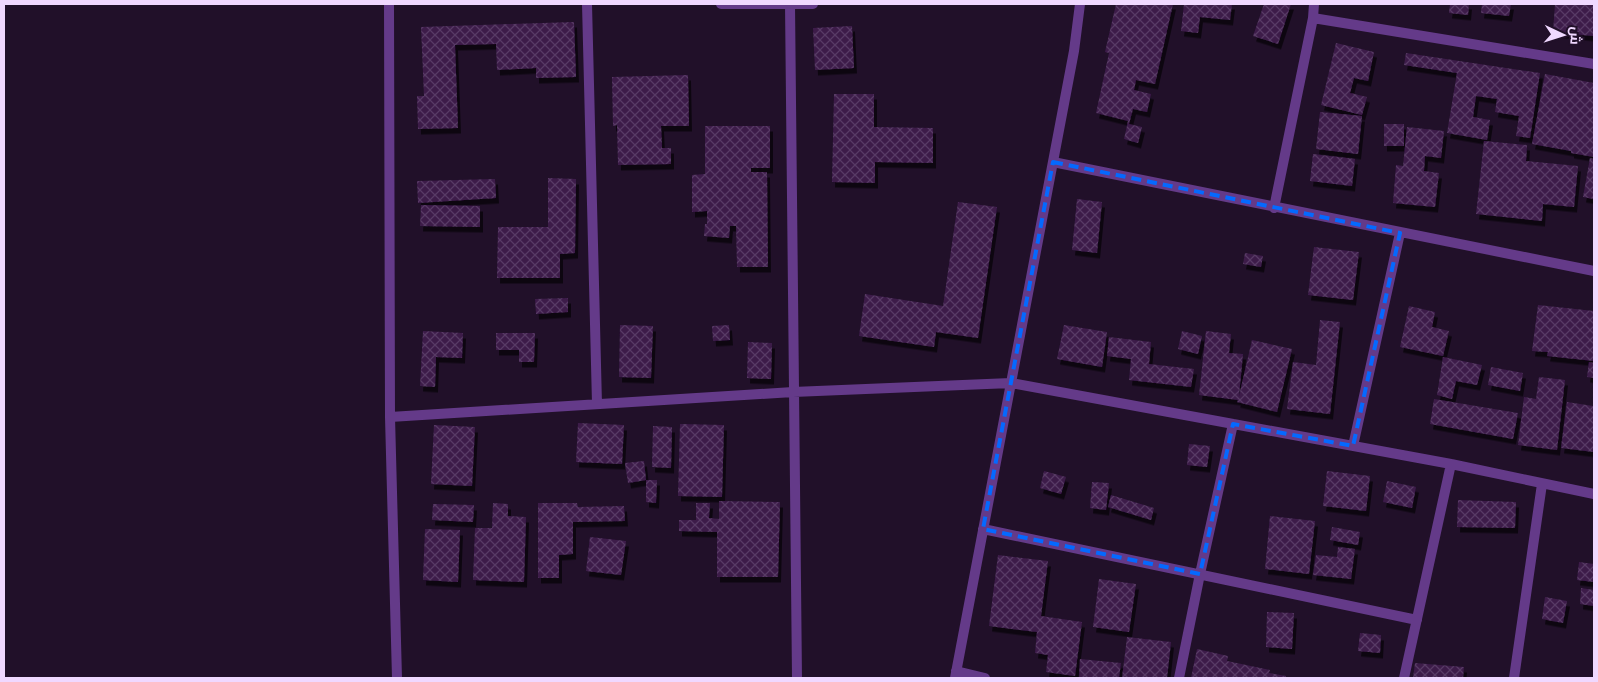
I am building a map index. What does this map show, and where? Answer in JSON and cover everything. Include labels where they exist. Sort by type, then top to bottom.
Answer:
[{"type":"street","points":[[389,4],[390,417],[397,678]]},
{"type":"street","points":[[587,4],[597,404]]},
{"type":"street","points":[[721,4],[813,4]]},
{"type":"street","points":[[790,4],[797,678]]},
{"type":"street","points":[[985,678],[955,675],[1074,51],[1080,4]]},
{"type":"street","points":[[1274,208],[1314,18],[1314,4]]},
{"type":"street","points":[[1314,18],[1594,64]]},
{"type":"street","points":[[1053,162],[1594,271]]},
{"type":"street","points":[[1353,446],[1400,233]]},
{"type":"street","points":[[390,417],[793,392],[1011,383],[1451,464],[1594,494]]},
{"type":"street","points":[[1179,678],[1233,424]]},
{"type":"street","points":[[1404,678],[1451,464]]},
{"type":"street","points":[[1514,678],[1542,484]]},
{"type":"street","points":[[983,529],[1417,620]]},
{"type":"highlighted area","points":[[1053,162],[1400,233],[1353,446],[1233,424],[1200,574],[983,529]]},
{"type":"building","points":[[1116,4],[1173,4],[1155,84],[1136,80],[1134,90],[1151,94],[1147,112],[1133,109],[1129,124],[1142,127],[1138,143],[1124,139],[1128,121],[1096,113],[1109,53],[1105,52]]},
{"type":"building","points":[[1184,4],[1232,4],[1230,20],[1200,17],[1198,33],[1181,31]]},
{"type":"building","points":[[1264,4],[1291,4],[1278,44],[1253,36]]},
{"type":"building","points":[[1450,4],[1469,4],[1468,15],[1449,13]]},
{"type":"building","points":[[1482,4],[1511,4],[1509,16],[1481,13]]},
{"type":"building","points":[[1555,4],[1594,4],[1593,36],[1553,32]]},
{"type":"building","points":[[574,22],[576,77],[536,78],[536,68],[497,70],[496,44],[455,45],[458,128],[418,129],[417,96],[424,96],[421,27]]},
{"type":"building","points":[[852,26],[854,68],[815,70],[813,28]]},
{"type":"building","points":[[1336,43],[1374,52],[1368,81],[1354,78],[1350,93],[1367,97],[1362,115],[1321,105]]},
{"type":"building","points":[[1406,53],[1540,73],[1530,138],[1516,136],[1519,116],[1495,112],[1497,99],[1476,96],[1473,117],[1490,120],[1487,140],[1447,133],[1457,73],[1404,65]]},
{"type":"building","points":[[1545,74],[1594,83],[1594,157],[1532,144]]},
{"type":"building","points":[[688,75],[689,126],[661,126],[662,148],[671,148],[671,164],[618,165],[617,125],[613,126],[612,77]]},
{"type":"building","points":[[834,94],[874,94],[874,127],[933,128],[933,163],[875,162],[875,183],[832,182]]},
{"type":"building","points":[[1320,112],[1362,116],[1358,154],[1316,149]]},
{"type":"building","points":[[1384,124],[1404,124],[1404,146],[1384,146]]},
{"type":"building","points":[[705,126],[770,126],[770,168],[751,168],[751,172],[767,172],[768,267],[737,267],[736,226],[730,226],[729,238],[704,236],[705,224],[707,224],[707,211],[692,212],[692,175],[705,174]]},
{"type":"building","points":[[1407,127],[1444,131],[1441,158],[1425,156],[1424,171],[1439,173],[1435,207],[1393,203],[1396,165],[1403,166]]},
{"type":"building","points":[[1484,141],[1527,145],[1526,161],[1578,166],[1574,207],[1543,204],[1542,221],[1476,214]]},
{"type":"building","points":[[1313,154],[1355,159],[1352,186],[1310,181]]},
{"type":"building","points":[[1590,158],[1594,159],[1594,199],[1583,197]]},
{"type":"building","points":[[548,178],[576,179],[575,253],[560,254],[560,278],[497,278],[498,227],[548,227]]},
{"type":"building","points":[[495,179],[496,198],[418,203],[417,181]]},
{"type":"building","points":[[1077,199],[1102,202],[1097,253],[1072,250]]},
{"type":"building","points":[[958,202],[997,207],[978,338],[936,332],[934,347],[859,336],[865,294],[943,306]]},
{"type":"building","points":[[421,205],[480,206],[480,227],[420,226]]},
{"type":"building","points":[[1314,247],[1359,252],[1353,300],[1308,295]]},
{"type":"building","points":[[1245,253],[1263,256],[1261,267],[1243,264]]},
{"type":"building","points":[[568,298],[568,312],[536,314],[535,299]]},
{"type":"building","points":[[1538,305],[1594,311],[1594,361],[1547,356],[1548,352],[1532,351]]},
{"type":"building","points":[[1409,306],[1435,312],[1432,327],[1449,331],[1443,356],[1400,347]]},
{"type":"building","points":[[1320,320],[1340,322],[1330,414],[1287,409],[1293,362],[1316,365]]},
{"type":"building","points":[[620,325],[653,326],[651,378],[619,377]]},
{"type":"building","points":[[729,325],[730,340],[713,341],[712,326]]},
{"type":"building","points":[[1064,325],[1107,332],[1102,367],[1057,359]]},
{"type":"building","points":[[423,331],[463,333],[462,358],[436,357],[435,387],[420,386]]},
{"type":"building","points":[[1182,331],[1202,336],[1198,354],[1178,349]]},
{"type":"building","points":[[1206,331],[1231,334],[1229,353],[1243,354],[1239,396],[1252,340],[1292,349],[1277,412],[1237,402],[1238,400],[1199,395]]},
{"type":"building","points":[[496,333],[535,333],[534,362],[519,362],[519,350],[496,350]]},
{"type":"building","points":[[1109,337],[1151,342],[1149,364],[1194,369],[1191,387],[1129,380],[1131,359],[1107,356]]},
{"type":"building","points":[[748,342],[772,343],[771,379],[747,378]]},
{"type":"building","points":[[1443,357],[1482,365],[1477,385],[1456,381],[1452,399],[1437,395]]},
{"type":"building","points":[[1589,362],[1594,363],[1594,378],[1587,377]]},
{"type":"building","points":[[1491,367],[1523,373],[1520,391],[1488,385]]},
{"type":"building","points":[[1539,377],[1565,380],[1557,450],[1518,445],[1524,397],[1536,399]]},
{"type":"building","points":[[1434,399],[1518,413],[1513,439],[1430,424]]},
{"type":"building","points":[[1567,402],[1593,406],[1594,402],[1594,452],[1561,448]]},
{"type":"building","points":[[578,423],[624,425],[622,464],[576,462]]},
{"type":"building","points":[[680,424],[724,425],[722,497],[678,496]]},
{"type":"building","points":[[434,425],[475,427],[472,486],[431,484]]},
{"type":"building","points":[[653,426],[672,427],[671,468],[652,467]]},
{"type":"building","points":[[1189,444],[1210,446],[1207,467],[1187,465]]},
{"type":"building","points":[[644,461],[646,480],[628,483],[625,463]]},
{"type":"building","points":[[1044,471],[1066,477],[1061,494],[1040,488]]},
{"type":"building","points":[[1327,471],[1370,476],[1366,511],[1323,506]]},
{"type":"building","points":[[646,480],[657,480],[656,503],[646,502]]},
{"type":"building","points":[[1387,481],[1416,487],[1412,508],[1383,502]]},
{"type":"building","points":[[1092,482],[1109,483],[1106,510],[1090,508]]},
{"type":"building","points":[[1111,495],[1154,508],[1151,520],[1108,507]]},
{"type":"building","points":[[1458,500],[1516,502],[1515,528],[1457,527]]},
{"type":"building","points":[[719,501],[780,502],[778,577],[717,577],[717,532],[679,531],[679,520],[696,520],[696,503],[710,503],[709,518],[719,519]]},
{"type":"building","points":[[493,503],[508,504],[508,516],[526,517],[524,582],[473,580],[475,528],[492,528]]},
{"type":"building","points":[[538,503],[577,503],[578,507],[624,506],[625,521],[573,522],[573,554],[559,555],[559,578],[538,578]]},
{"type":"building","points":[[433,504],[474,505],[473,522],[432,520]]},
{"type":"building","points":[[1270,516],[1315,521],[1309,574],[1265,569]]},
{"type":"building","points":[[1332,527],[1360,532],[1358,545],[1330,540]]},
{"type":"building","points":[[425,529],[460,530],[458,582],[423,580]]},
{"type":"building","points":[[590,537],[626,541],[621,575],[586,571]]},
{"type":"building","points":[[1338,547],[1355,549],[1351,579],[1313,575],[1316,555],[1337,557]]},
{"type":"building","points":[[998,555],[1048,561],[1041,616],[1082,622],[1075,676],[1046,672],[1048,655],[1035,653],[1037,632],[989,626]]},
{"type":"building","points":[[1579,562],[1594,564],[1594,582],[1577,580]]},
{"type":"building","points":[[1099,579],[1136,584],[1129,632],[1093,627]]},
{"type":"building","points":[[1581,588],[1594,590],[1594,606],[1580,604]]},
{"type":"building","points":[[1545,597],[1567,601],[1563,623],[1542,619]]},
{"type":"building","points":[[1267,612],[1294,613],[1292,649],[1266,647]]},
{"type":"building","points":[[1360,633],[1381,635],[1380,653],[1358,651]]},
{"type":"building","points":[[1127,637],[1171,642],[1167,678],[1122,678]]},
{"type":"building","points":[[1197,649],[1228,656],[1227,661],[1270,670],[1269,673],[1286,676],[1286,678],[1191,678]]},
{"type":"building","points":[[1080,659],[1121,663],[1119,678],[1079,678]]},
{"type":"building","points":[[1415,663],[1464,667],[1463,678],[1413,678]]}]
